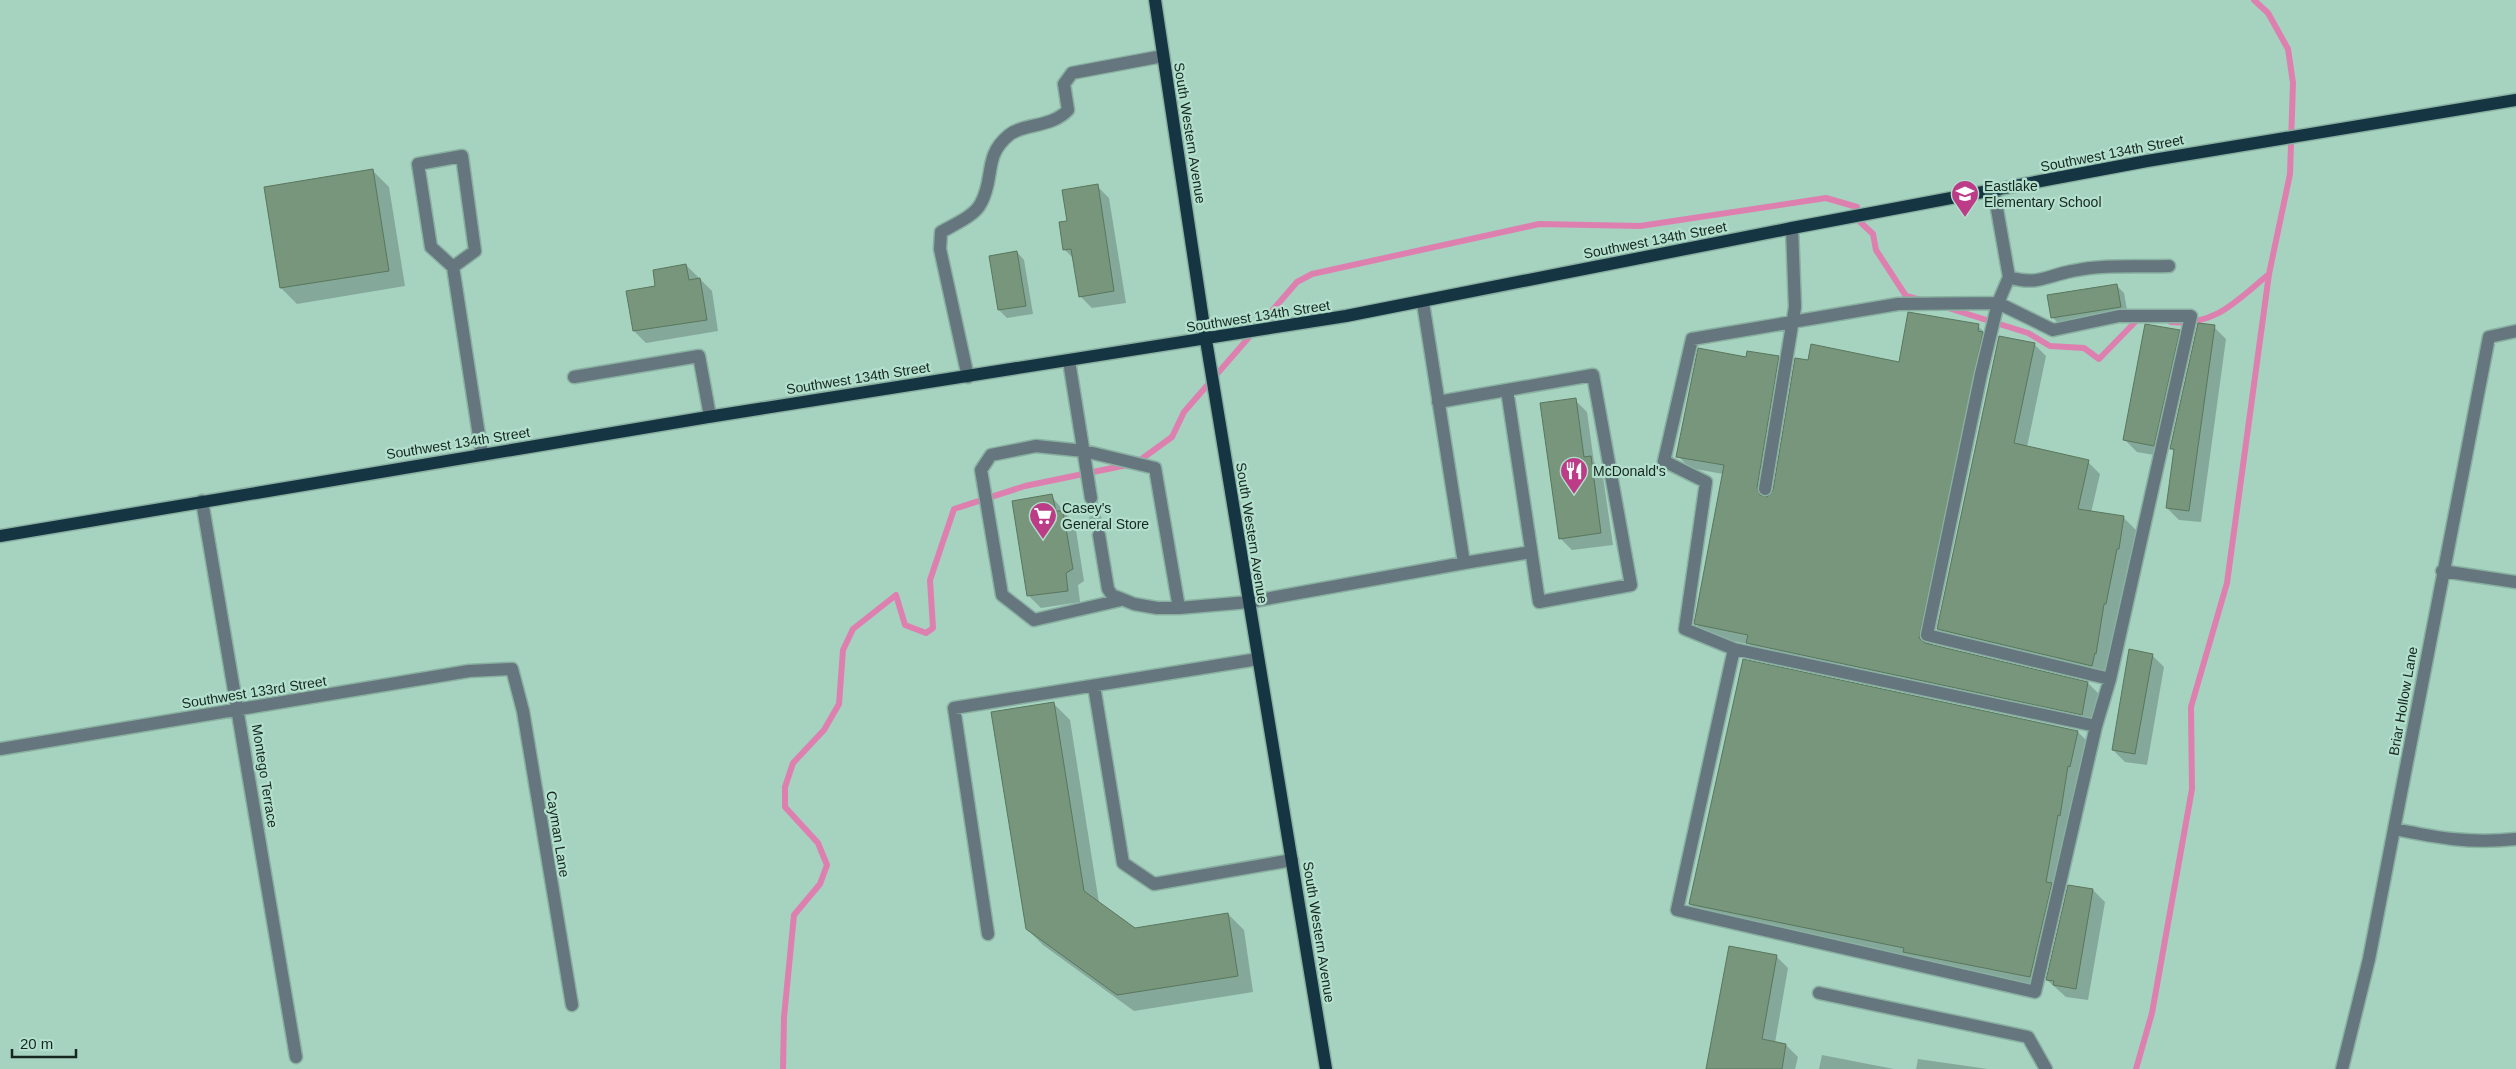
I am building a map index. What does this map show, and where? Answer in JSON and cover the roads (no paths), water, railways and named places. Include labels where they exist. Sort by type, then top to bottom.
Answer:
[{"type":"main road","name":"South Western Avenue","points":[[1155,0],[1206,340],[1326,1069]]},
{"type":"main road","name":"Southwest 134th Street","points":[[0,536],[710,416],[1206,340],[1423,303],[1792,228],[2252,143],[2516,100]]},
{"type":"street","points":[[968,376],[940,249],[941,232],[980,205],[987,190],[992,154],[1010,134],[1060,118],[1068,110],[1064,84],[1072,73],[1163,56]]},
{"type":"street","points":[[453,268],[476,251],[462,156],[418,164],[431,247],[453,268],[482,455]]},
{"type":"street","points":[[1994,192],[2009,277],[1998,304],[1927,635],[2110,679]]},
{"type":"street","points":[[1765,489],[1795,308],[1792,228]]},
{"type":"street","points":[[2009,277],[2025,282],[2039,282],[2073,271],[2169,266]]},
{"type":"street","points":[[1423,303],[1464,563]]},
{"type":"street","points":[[1734,649],[1677,910],[2035,992],[2096,726],[2110,679],[2190,316],[2119,316],[2053,330],[1998,304],[1898,304],[1692,339],[1664,461],[1706,482],[1684,629],[1734,649],[2096,726]]},
{"type":"street","name":"Briar Hollow Lane","points":[[2342,1069],[2369,959],[2395,829],[2442,571],[2489,337],[2516,332]]},
{"type":"street","points":[[574,377],[699,356],[710,416]]},
{"type":"street","points":[[1069,361],[1092,498]]},
{"type":"street","points":[[1438,402],[1593,375],[1631,586],[1539,602],[1508,390]]},
{"type":"street","points":[[1121,600],[1034,620],[1002,595],[981,470],[991,455],[1036,446],[1084,451],[1155,468],[1179,608]]},
{"type":"street","name":"Montego Terrace","points":[[202,501],[239,710],[296,1057]]},
{"type":"street","points":[[1099,535],[1108,588],[1112,595],[1121,600],[1157,608],[1249,602],[1531,552]]},
{"type":"street","points":[[2442,571],[2516,582]]},
{"type":"street","points":[[988,934],[954,708],[1258,659]]},
{"type":"street","name":"Southwest 133rd Street","points":[[0,748],[469,671],[512,669]]},
{"type":"street","name":"Cayman Lane","points":[[512,669],[523,710],[572,1005]]},
{"type":"street","points":[[1094,686],[1124,862],[1154,884],[1292,860]]},
{"type":"street","points":[[2395,829],[2435,838],[2479,843],[2516,839]]},
{"type":"street","points":[[1819,993],[2028,1037],[2046,1069]]},
{"type":"waterway","points":[[2136,1069],[2152,1013],[2192,789],[2191,707],[2227,583],[2269,274],[2290,174],[2293,83],[2288,49],[2268,13],[2254,0]]},
{"type":"waterway","points":[[1136,463],[1172,437],[1184,412],[1297,282],[1312,274],[1539,224],[1640,226],[1826,198],[1857,207],[1857,219],[1873,234],[1876,250],[1906,296],[1921,300]]},
{"type":"waterway","points":[[2171,322],[2201,320],[2213,315],[2236,302],[2269,274]]},
{"type":"waterway","points":[[1945,307],[2028,333],[2050,346],[2084,348],[2099,359],[2139,318],[2141,319]]},
{"type":"waterway","points":[[783,1069],[784,1017],[794,915],[820,884],[827,865],[818,843],[785,807],[785,787],[793,763],[824,730],[839,704],[843,650],[853,629],[896,595],[905,625],[926,633],[933,628],[930,580],[954,509],[1025,486],[1127,465]]},
{"type":"tunnel","points":[[1091,498],[1099,535]]},
{"type":"place","name":"Eastlake Elementary School","points":[[1965,218]]},
{"type":"place","name":"McDonald's","points":[[1574,495]]},
{"type":"place","name":"Casey's General Store","points":[[1043,540]]}]
